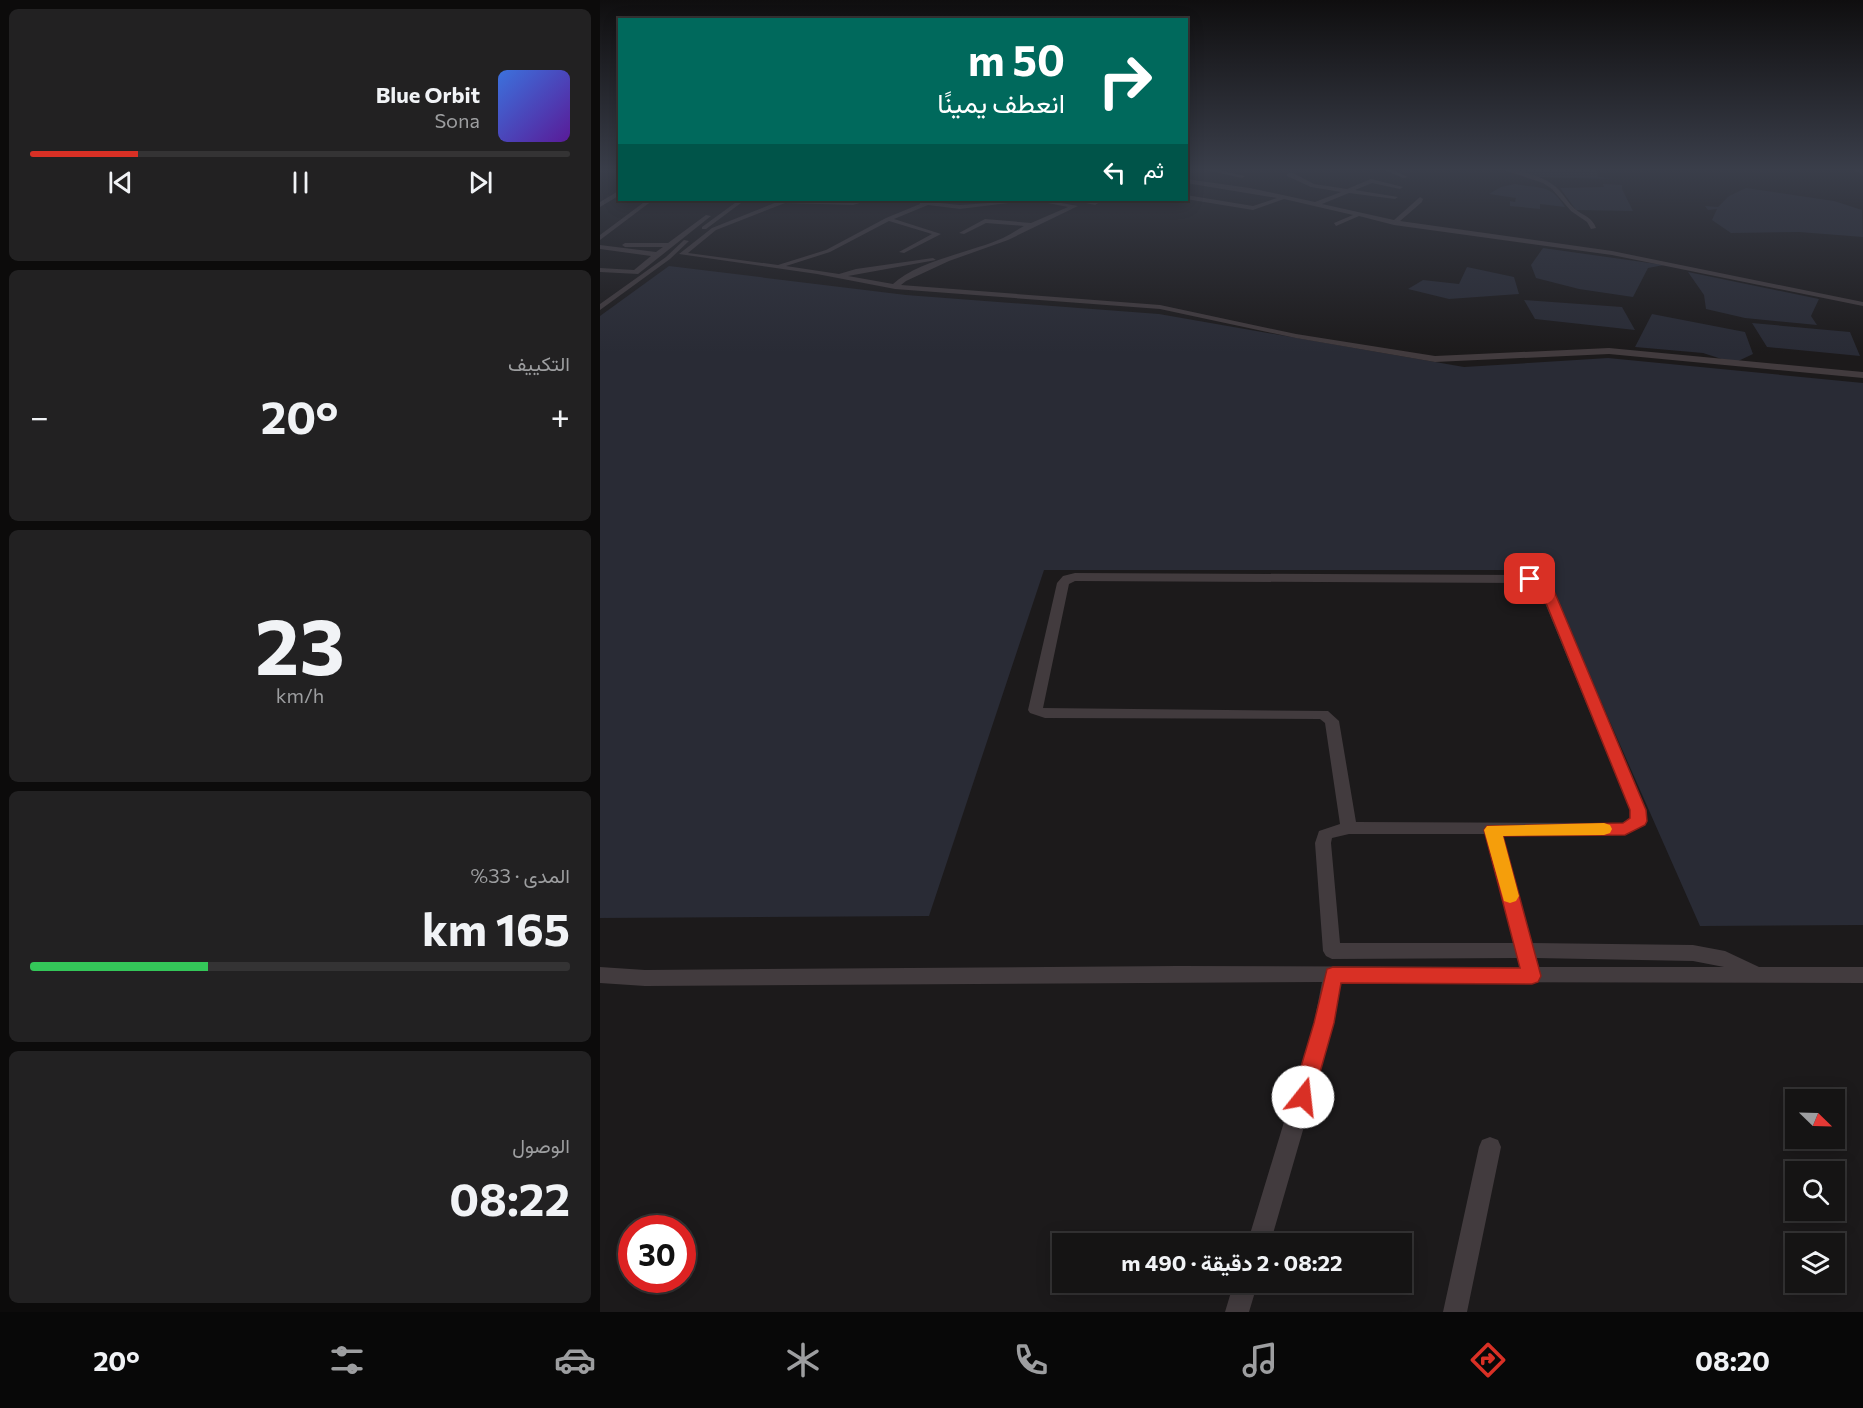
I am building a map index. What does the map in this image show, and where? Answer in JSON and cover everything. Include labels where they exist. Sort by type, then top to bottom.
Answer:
[{"type":"street","points":[[601,303],[655,255],[690,230]]},
{"type":"street","points":[[601,303],[656,267],[703,230]]},
{"type":"street","points":[[682,254],[713,230]]},
{"type":"street","points":[[776,266],[828,251],[867,230]]},
{"type":"street","points":[[902,252],[938,234],[925,230]]},
{"type":"street","points":[[962,233],[967,230]]},
{"type":"street","points":[[895,286],[903,279],[1006,239],[1022,230]]},
{"type":"street","points":[[1447,230],[1600,251],[1863,304]]},
{"type":"street","points":[[600,239],[620,244],[669,245]]},
{"type":"street","points":[[600,247],[655,255],[682,254],[776,266],[895,286],[1161,307],[1296,336],[1435,359],[1609,351],[1863,375]]},
{"type":"street","points":[[840,276],[878,267],[947,260]]},
{"type":"street","points":[[600,270],[656,267]]},
{"type":"street","points":[[1349,828],[1332,722],[1323,714],[1045,713],[1035,710],[1063,583],[1067,579],[1075,578],[1522,579],[1543,583],[1638,810],[1639,821],[1625,829],[1349,828],[1332,831],[1323,839],[1332,951],[1524,950],[1692,953],[1725,959],[1759,976]]},
{"type":"street","points":[[1493,830],[1532,976]]},
{"type":"street","points":[[600,975],[645,978],[1863,975]]},
{"type":"street","points":[[1261,1233],[1321,1033],[1333,975]]},
{"type":"street","points":[[1455,1312],[1490,1147]]},
{"type":"street","points":[[1237,1312],[1243,1293]]},
{"type":"shaded area","points":[[1727,230],[1863,230],[1863,237],[1799,232],[1731,233]]},
{"type":"shaded area","points":[[1543,248],[1664,265],[1648,268],[1633,297],[1579,289],[1536,278],[1531,265]]},
{"type":"shaded area","points":[[669,266],[906,295],[1159,314],[1464,367],[1608,358],[1863,383],[1863,925],[1700,926],[1543,570],[1044,570],[929,916],[600,918],[600,316]]},
{"type":"shaded area","points":[[1467,267],[1514,277],[1519,294],[1449,299],[1408,289],[1423,280],[1459,284]]},
{"type":"shaded area","points":[[1688,272],[1819,299],[1811,316],[1817,325],[1745,318],[1706,309],[1704,295]]},
{"type":"shaded area","points":[[1524,300],[1622,307],[1635,330],[1535,319]]},
{"type":"shaded area","points":[[1652,314],[1745,332],[1753,354],[1734,363],[1703,353],[1635,347]]},
{"type":"shaded area","points":[[1752,323],[1850,332],[1860,356],[1767,347]]},
{"type":"slow traffic","points":[[1510,896],[1493,830],[1604,829]]},
{"type":"route","points":[[1303,1097],[1324,1023],[1333,975],[1532,976],[1493,830],[1625,829],[1639,821],[1638,810],[1546,586],[1530,579]]}]
